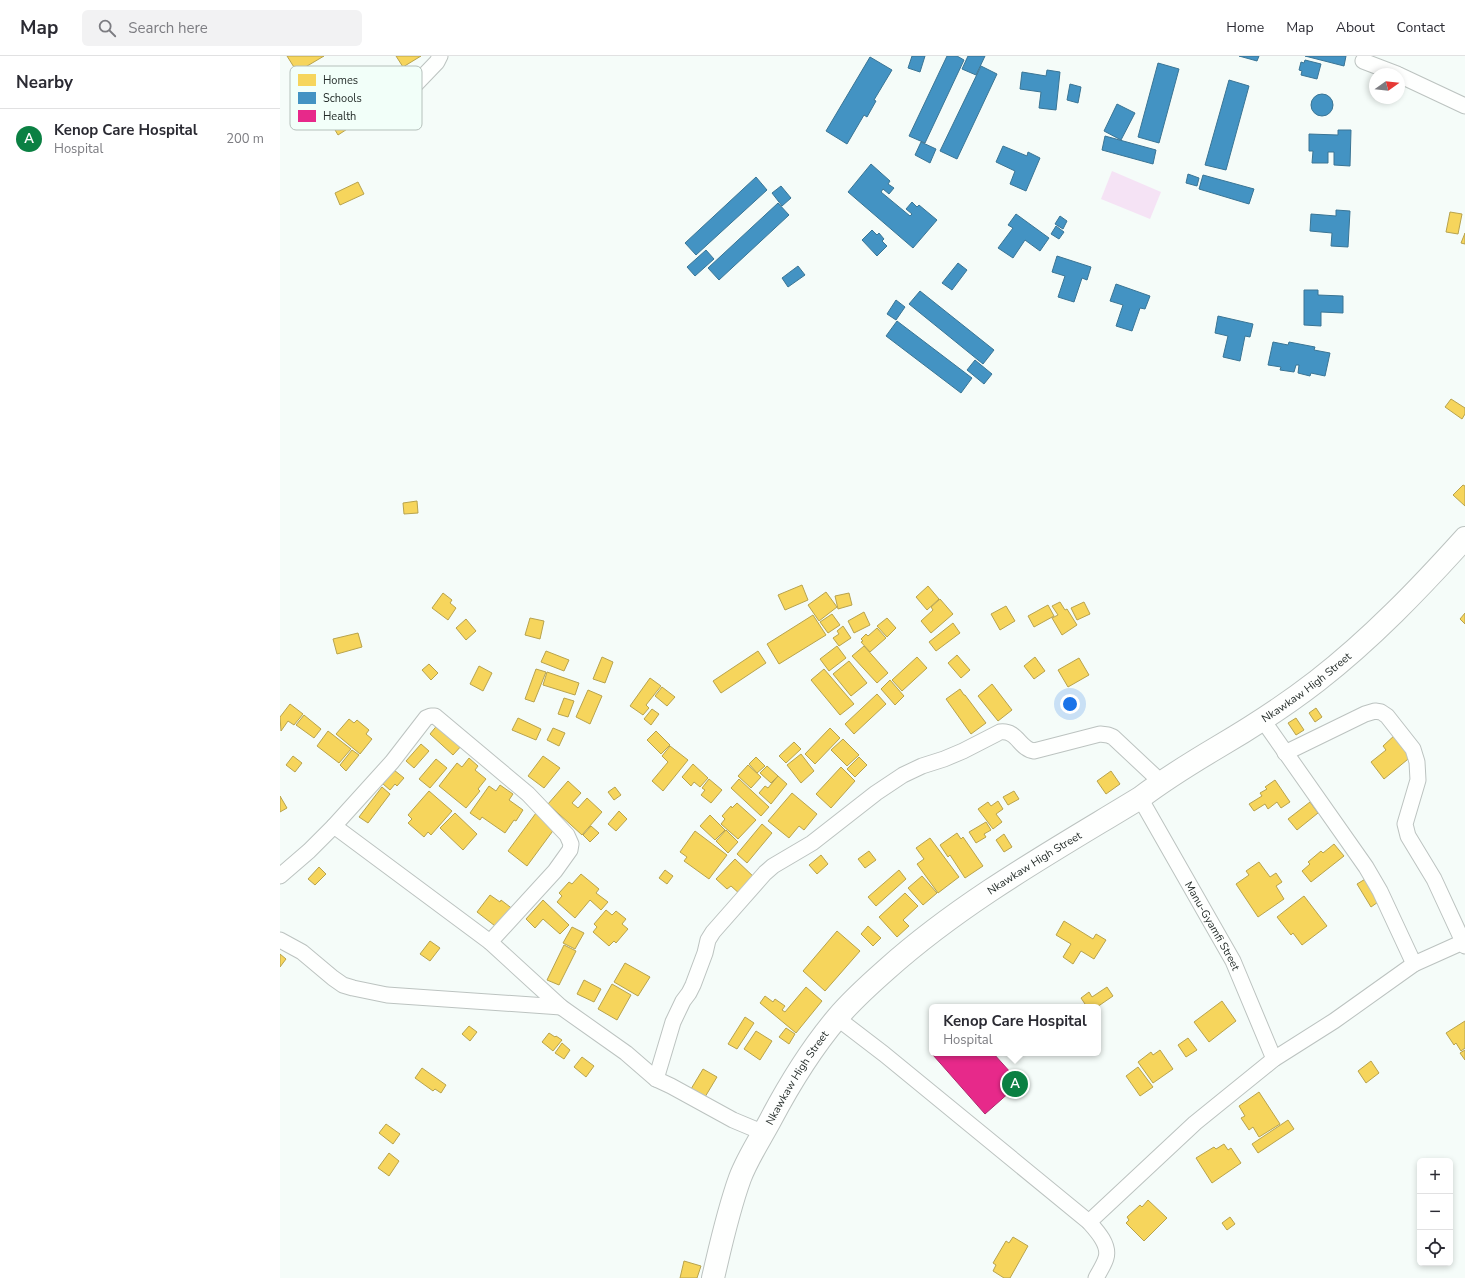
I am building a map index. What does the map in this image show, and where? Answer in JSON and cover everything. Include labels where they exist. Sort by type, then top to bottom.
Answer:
[{"type":"main road","name":"Nkawkaw High Street","points":[[714,1278],[726,1218],[739,1183],[764,1133],[783,1096],[807,1057],[837,1018],[860,993],[904,954],[978,898],[1140,798],[1160,782],[1262,720],[1317,681],[1396,611],[1426,582],[1465,538]]},
{"type":"street","points":[[422,78],[437,62],[440,56]]},
{"type":"street","points":[[1363,61],[1382,68]]},
{"type":"street","points":[[1405,77],[1465,106]]},
{"type":"street","points":[[1089,1222],[1195,1122],[1274,1059],[1334,1021],[1414,964],[1464,944],[1434,879],[1408,836],[1405,824],[1418,780],[1418,762],[1413,749],[1387,716],[1381,712],[1375,711],[1365,714],[1285,753]]},
{"type":"street","points":[[280,876],[309,851],[334,826],[392,762],[426,718],[435,716],[528,794],[567,835],[571,844],[570,850],[555,871],[490,942]]},
{"type":"street","points":[[1262,720],[1366,867],[1380,891],[1414,964]]},
{"type":"street","points":[[656,1079],[673,1022],[693,985],[705,953],[708,940],[722,920],[773,866],[812,843],[903,775],[922,766],[964,752],[1000,732],[1005,731],[1012,734],[1029,750],[1034,751],[1100,734],[1108,735],[1160,782]]},
{"type":"street","name":"Manu-Gyamfi Street","points":[[1140,798],[1233,961],[1274,1059]]},
{"type":"street","points":[[334,826],[490,942],[561,1007],[626,1053],[656,1079],[733,1120],[764,1133]]},
{"type":"street","points":[[280,940],[302,952],[343,985],[353,988],[387,995],[561,1007]]},
{"type":"street","points":[[837,1018],[884,1054],[1089,1222],[1101,1236],[1106,1248],[1107,1257],[1096,1278]]},
{"type":"shaded area","points":[[1112,171],[1161,192],[1150,219],[1101,199]]},
{"type":"building: Homes","points":[[287,56],[324,56],[307,66],[293,66]]},
{"type":"building: Homes","points":[[396,56],[421,56],[405,66],[402,66]]},
{"type":"building: Homes","points":[[335,130],[346,130],[338,135]]},
{"type":"building: Homes","points":[[358,182],[364,194],[340,205],[335,193]]},
{"type":"building: Homes","points":[[1450,212],[1462,214],[1458,234],[1446,232]]},
{"type":"building: Homes","points":[[1465,233],[1465,244],[1461,243]]},
{"type":"building: Homes","points":[[1451,399],[1465,408],[1465,414],[1462,419],[1445,407]]},
{"type":"building: Homes","points":[[1463,485],[1465,486],[1465,506],[1453,495]]},
{"type":"building: Homes","points":[[417,501],[418,513],[404,514],[403,503]]},
{"type":"building: Homes","points":[[802,585],[808,600],[785,610],[778,595]]},
{"type":"building: Homes","points":[[928,586],[939,599],[927,610],[916,597]]},
{"type":"building: Homes","points":[[826,592],[837,607],[819,621],[808,605]]},
{"type":"building: Homes","points":[[443,593],[452,600],[450,603],[456,608],[448,620],[432,608]]},
{"type":"building: Homes","points":[[849,593],[852,605],[838,609],[835,596]]},
{"type":"building: Homes","points":[[940,599],[953,614],[931,633],[921,621],[933,610],[931,607]]},
{"type":"building: Homes","points":[[1060,602],[1065,610],[1067,609],[1077,625],[1062,635],[1052,618],[1058,615],[1052,606]]},
{"type":"building: Homes","points":[[1084,602],[1090,614],[1077,620],[1071,608]]},
{"type":"building: Homes","points":[[1048,605],[1054,616],[1034,627],[1028,616]]},
{"type":"building: Homes","points":[[1006,606],[1015,621],[1000,630],[991,614]]},
{"type":"building: Homes","points":[[864,612],[870,625],[854,633],[848,621]]},
{"type":"building: Homes","points":[[1465,613],[1465,624],[1460,619]]},
{"type":"building: Homes","points":[[832,614],[840,625],[828,633],[820,622]]},
{"type":"building: Homes","points":[[813,615],[826,635],[779,664],[767,644]]},
{"type":"building: Homes","points":[[530,618],[544,621],[540,639],[525,635]]},
{"type":"building: Homes","points":[[887,618],[896,628],[887,637],[877,626]]},
{"type":"building: Homes","points":[[466,619],[476,631],[466,640],[456,628]]},
{"type":"building: Homes","points":[[953,623],[960,633],[936,651],[929,642]]},
{"type":"building: Homes","points":[[843,626],[851,638],[839,646],[833,638],[839,634],[837,631]]},
{"type":"building: Homes","points":[[877,628],[886,638],[870,652],[861,642],[863,641],[861,639],[866,634],[868,636]]},
{"type":"building: Homes","points":[[358,633],[362,647],[337,654],[333,639]]},
{"type":"building: Homes","points":[[837,646],[846,658],[829,671],[820,659]]},
{"type":"building: Homes","points":[[864,646],[888,673],[877,683],[852,656]]},
{"type":"building: Homes","points":[[546,651],[569,660],[564,671],[541,662]]},
{"type":"building: Homes","points":[[758,651],[766,663],[721,693],[713,681]]},
{"type":"building: Homes","points":[[957,655],[970,670],[961,678],[948,663]]},
{"type":"building: Homes","points":[[602,657],[613,662],[605,683],[593,679]]},
{"type":"building: Homes","points":[[917,657],[927,668],[902,691],[892,680]]},
{"type":"building: Homes","points":[[1035,657],[1045,671],[1034,679],[1024,666]]},
{"type":"building: Homes","points":[[1079,658],[1089,675],[1068,687],[1058,670]]},
{"type":"building: Homes","points":[[849,661],[867,683],[851,696],[833,674]]},
{"type":"building: Homes","points":[[429,664],[438,673],[431,680],[422,670]]},
{"type":"building: Homes","points":[[479,666],[492,673],[483,691],[470,684]]},
{"type":"building: Homes","points":[[536,669],[546,672],[534,702],[525,699]]},
{"type":"building: Homes","points":[[824,669],[854,704],[840,715],[811,680]]},
{"type":"building: Homes","points":[[547,672],[579,683],[575,695],[543,685]]},
{"type":"building: Homes","points":[[650,678],[661,686],[646,705],[649,708],[643,715],[630,706]]},
{"type":"building: Homes","points":[[890,680],[904,696],[895,705],[881,689]]},
{"type":"building: Homes","points":[[992,684],[1012,710],[998,721],[978,696]]},
{"type":"building: Homes","points":[[662,687],[675,697],[667,706],[655,696]]},
{"type":"building: Homes","points":[[960,689],[986,723],[971,734],[946,699]]},
{"type":"building: Homes","points":[[588,690],[602,696],[590,724],[576,717]]},
{"type":"building: Homes","points":[[877,694],[886,704],[854,734],[845,724]]},
{"type":"building: Homes","points":[[564,698],[574,701],[568,717],[558,714]]},
{"type":"building: Homes","points":[[290,704],[303,714],[294,725],[288,721],[281,731],[280,717]]},
{"type":"building: Homes","points":[[1316,708],[1322,717],[1315,722],[1309,713]]},
{"type":"building: Homes","points":[[652,709],[659,714],[651,725],[644,719]]},
{"type":"building: Homes","points":[[304,715],[321,729],[314,738],[296,725]]},
{"type":"building: Homes","points":[[518,718],[541,729],[536,740],[512,730]]},
{"type":"building: Homes","points":[[1296,718],[1304,730],[1296,735],[1288,723]]},
{"type":"building: Homes","points":[[349,719],[354,723],[357,720],[369,730],[366,734],[372,739],[360,754],[336,734]]},
{"type":"building: Homes","points":[[439,723],[463,744],[453,755],[430,734]]},
{"type":"building: Homes","points":[[553,728],[565,733],[559,746],[547,740]]},
{"type":"building: Homes","points":[[830,728],[840,738],[815,764],[805,754]]},
{"type":"building: Homes","points":[[328,731],[351,749],[339,763],[317,746]]},
{"type":"building: Homes","points":[[656,731],[670,745],[661,754],[647,740]]},
{"type":"building: Homes","points":[[1396,734],[1413,755],[1384,779],[1371,762],[1386,750],[1383,746]]},
{"type":"building: Homes","points":[[843,739],[859,755],[847,766],[831,750]]},
{"type":"building: Homes","points":[[794,742],[801,749],[786,763],[779,756]]},
{"type":"building: Homes","points":[[421,744],[429,751],[414,768],[406,761]]},
{"type":"building: Homes","points":[[670,746],[688,760],[663,791],[652,781],[668,762],[662,756]]},
{"type":"building: Homes","points":[[352,750],[359,755],[346,771],[340,765]]},
{"type":"building: Homes","points":[[801,754],[814,771],[801,783],[787,765]]},
{"type":"building: Homes","points":[[293,756],[302,763],[295,772],[286,765]]},
{"type":"building: Homes","points":[[543,756],[560,768],[544,788],[528,776]]},
{"type":"building: Homes","points":[[756,757],[765,766],[757,773],[749,764]]},
{"type":"building: Homes","points":[[859,757],[867,765],[855,777],[847,769]]},
{"type":"building: Homes","points":[[469,758],[478,766],[475,770],[486,779],[478,789],[480,791],[466,808],[439,786],[457,763],[462,767]]},
{"type":"building: Homes","points":[[436,759],[447,768],[430,788],[419,779]]},
{"type":"building: Homes","points":[[693,764],[708,778],[700,787],[694,782],[691,786],[682,777]]},
{"type":"building: Homes","points":[[748,765],[761,777],[751,788],[738,776]]},
{"type":"building: Homes","points":[[767,766],[778,776],[771,783],[760,773]]},
{"type":"building: Homes","points":[[841,767],[855,781],[831,808],[816,794]]},
{"type":"building: Homes","points":[[394,770],[404,778],[397,786],[395,784],[390,790],[383,784]]},
{"type":"building: Homes","points":[[1111,771],[1120,784],[1106,794],[1097,781]]},
{"type":"building: Homes","points":[[778,776],[787,784],[771,804],[759,793],[765,786],[768,788]]},
{"type":"building: Homes","points":[[709,779],[722,790],[711,803],[701,795],[705,790],[702,788]]},
{"type":"building: Homes","points":[[739,779],[769,807],[761,816],[731,788]]},
{"type":"building: Homes","points":[[1275,780],[1290,802],[1281,808],[1277,802],[1268,809],[1265,804],[1254,811],[1249,804],[1262,796],[1260,793],[1267,789],[1265,787]]},
{"type":"building: Homes","points":[[568,781],[581,793],[572,803],[578,808],[587,798],[602,812],[582,835],[548,804]]},
{"type":"building: Homes","points":[[500,785],[513,794],[509,800],[523,810],[516,821],[514,820],[505,833],[482,817],[480,820],[470,813],[489,786],[496,791]]},
{"type":"building: Homes","points":[[382,787],[390,794],[368,823],[359,817]]},
{"type":"building: Homes","points":[[615,787],[621,795],[614,800],[608,792]]},
{"type":"building: Homes","points":[[429,791],[452,811],[431,835],[428,832],[424,837],[408,823],[412,819],[408,815]]},
{"type":"building: Homes","points":[[1014,791],[1019,799],[1008,805],[1003,797]]},
{"type":"building: Homes","points":[[792,793],[817,814],[804,830],[799,826],[789,838],[768,821]]},
{"type":"building: Homes","points":[[280,796],[287,808],[280,812]]},
{"type":"building: Homes","points":[[998,801],[1003,809],[996,814],[1002,822],[993,829],[978,809],[988,802],[991,806]]},
{"type":"building: Homes","points":[[1310,802],[1318,813],[1297,830],[1288,819]]},
{"type":"building: Homes","points":[[737,803],[756,820],[738,839],[721,824],[725,819],[722,816],[731,806],[732,808]]},
{"type":"building: Homes","points":[[619,811],[627,819],[616,831],[608,824]]},
{"type":"building: Homes","points":[[455,813],[477,834],[463,850],[440,828]]},
{"type":"building: Homes","points":[[536,813],[555,828],[527,866],[508,851]]},
{"type":"building: Homes","points":[[710,815],[725,830],[715,840],[700,826]]},
{"type":"building: Homes","points":[[986,822],[991,830],[984,834],[986,837],[976,843],[969,832]]},
{"type":"building: Homes","points":[[762,824],[772,833],[747,863],[737,854]]},
{"type":"building: Homes","points":[[591,826],[599,833],[590,842],[583,835]]},
{"type":"building: Homes","points":[[726,830],[738,842],[728,853],[716,841]]},
{"type":"building: Homes","points":[[695,831],[727,855],[709,879],[684,861],[687,857],[680,852]]},
{"type":"building: Homes","points":[[957,833],[961,839],[963,837],[983,866],[965,878],[950,855],[948,857],[940,845]]},
{"type":"building: Homes","points":[[1004,834],[1012,847],[1004,852],[996,840]]},
{"type":"building: Homes","points":[[930,838],[959,877],[938,893],[917,864],[924,859],[916,848]]},
{"type":"building: Homes","points":[[1334,844],[1344,856],[1311,882],[1302,871],[1310,864],[1308,862],[1321,851],[1323,853]]},
{"type":"building: Homes","points":[[869,851],[876,860],[865,868],[858,859]]},
{"type":"building: Homes","points":[[821,855],[828,864],[817,874],[809,865]]},
{"type":"building: Homes","points":[[735,859],[756,879],[741,895],[731,886],[727,889],[716,879]]},
{"type":"building: Homes","points":[[1259,862],[1270,877],[1276,873],[1282,882],[1276,886],[1284,899],[1258,917],[1236,884],[1249,875],[1246,871]]},
{"type":"building: Homes","points":[[319,867],[326,874],[315,885],[308,879]]},
{"type":"building: Homes","points":[[665,870],[673,876],[667,884],[659,878]]},
{"type":"building: Homes","points":[[899,870],[906,879],[876,906],[868,897]]},
{"type":"building: Homes","points":[[581,874],[599,889],[596,893],[608,902],[601,910],[590,900],[575,918],[557,902],[562,896],[559,893],[569,882],[572,884]]},
{"type":"building: Homes","points":[[922,876],[937,893],[923,905],[908,888]]},
{"type":"building: Homes","points":[[1367,878],[1381,900],[1371,907],[1357,884]]},
{"type":"building: Homes","points":[[905,893],[918,906],[903,920],[909,926],[897,937],[879,917]]},
{"type":"building: Homes","points":[[490,895],[500,902],[501,900],[514,910],[499,929],[477,912]]},
{"type":"building: Homes","points":[[1304,896],[1327,926],[1302,945],[1293,933],[1291,935],[1277,917]]},
{"type":"building: Homes","points":[[543,900],[569,925],[560,934],[543,919],[535,928],[526,919]]},
{"type":"building: Homes","points":[[606,910],[612,915],[616,911],[626,919],[622,924],[628,929],[616,943],[614,941],[609,946],[593,932],[597,927],[594,924]]},
{"type":"building: Homes","points":[[1064,921],[1093,939],[1096,934],[1106,940],[1094,959],[1081,951],[1073,964],[1063,957],[1071,944],[1056,935]]},
{"type":"building: Homes","points":[[868,926],[881,938],[873,946],[861,934]]},
{"type":"building: Homes","points":[[572,927],[584,933],[575,949],[563,943]]},
{"type":"building: Homes","points":[[837,931],[860,951],[825,991],[803,971]]},
{"type":"building: Homes","points":[[430,941],[440,948],[430,961],[420,954]]},
{"type":"building: Homes","points":[[564,945],[576,951],[559,985],[547,980]]},
{"type":"building: Homes","points":[[280,954],[286,959],[280,967]]},
{"type":"building: Homes","points":[[625,963],[650,977],[638,996],[614,982]]},
{"type":"building: Homes","points":[[584,980],[601,989],[594,1002],[577,994]]},
{"type":"building: Homes","points":[[612,984],[631,995],[617,1020],[598,1009]]},
{"type":"building: Homes","points":[[806,987],[822,1001],[796,1033],[760,1003],[765,996],[773,1002],[775,999],[785,1006],[782,1010],[785,1012]]},
{"type":"building: Homes","points":[[1107,987],[1113,996],[1101,1004],[1085,1004],[1081,998],[1089,992],[1092,997]]},
{"type":"building: Homes","points":[[1222,1001],[1236,1021],[1209,1042],[1194,1022]]},
{"type":"building: Homes","points":[[745,1017],[754,1023],[737,1049],[728,1044]]},
{"type":"building: Homes","points":[[1465,1021],[1465,1048],[1461,1051],[1456,1043],[1454,1045],[1446,1033]]},
{"type":"building: Homes","points":[[469,1026],[477,1032],[470,1041],[462,1034]]},
{"type":"building: Homes","points":[[786,1028],[795,1034],[789,1044],[779,1037]]},
{"type":"building: Homes","points":[[756,1031],[772,1041],[760,1060],[744,1049]]},
{"type":"building: Homes","points":[[549,1033],[562,1040],[553,1051],[542,1042]]},
{"type":"building: Homes","points":[[1188,1038],[1197,1050],[1186,1057],[1178,1045]]},
{"type":"building: Homes","points":[[562,1043],[570,1050],[564,1059],[555,1053]]},
{"type":"building: Homes","points":[[1160,1050],[1173,1069],[1153,1083],[1138,1062],[1151,1052],[1153,1055]]},
{"type":"building: Homes","points":[[1465,1050],[1465,1060],[1460,1053]]},
{"type":"building: Homes","points":[[582,1057],[594,1066],[586,1077],[574,1067]]},
{"type":"building: Homes","points":[[1371,1061],[1379,1073],[1366,1083],[1358,1071]]},
{"type":"building: Homes","points":[[1138,1067],[1153,1087],[1140,1096],[1126,1076]]},
{"type":"building: Homes","points":[[422,1068],[446,1085],[441,1093],[435,1089],[433,1091],[415,1078]]},
{"type":"building: Homes","points":[[703,1069],[717,1077],[705,1097],[691,1089]]},
{"type":"building: Homes","points":[[1259,1092],[1280,1124],[1259,1137],[1253,1127],[1249,1130],[1241,1118],[1245,1116],[1239,1106]]},
{"type":"building: Homes","points":[[1288,1120],[1294,1129],[1258,1153],[1252,1144]]},
{"type":"building: Homes","points":[[386,1124],[400,1134],[393,1144],[379,1133]]},
{"type":"building: Homes","points":[[1224,1144],[1228,1150],[1231,1148],[1241,1163],[1212,1183],[1196,1158],[1214,1147],[1216,1149]]},
{"type":"building: Homes","points":[[389,1153],[399,1161],[389,1176],[378,1168]]},
{"type":"building: Homes","points":[[1148,1200],[1167,1218],[1144,1241],[1126,1223],[1129,1220],[1127,1217],[1140,1205],[1142,1207]]},
{"type":"building: Homes","points":[[1230,1217],[1235,1224],[1227,1230],[1222,1223]]},
{"type":"building: Homes","points":[[1013,1237],[1028,1246],[1010,1278],[1004,1278],[993,1271],[996,1265],[993,1263],[1006,1241],[1009,1243]]},
{"type":"building: Homes","points":[[684,1261],[701,1266],[697,1278],[680,1278]]},
{"type":"building: Schools","points":[[912,56],[925,56],[920,72],[908,68]]},
{"type":"building: Schools","points":[[947,56],[957,56],[964,60],[925,143],[909,136]]},
{"type":"building: Schools","points":[[968,56],[985,56],[976,75],[962,69]]},
{"type":"building: Schools","points":[[1239,56],[1259,56],[1257,61]]},
{"type":"building: Schools","points":[[1305,56],[1346,56],[1344,66]]},
{"type":"building: Schools","points":[[870,57],[892,70],[874,100],[876,101],[867,117],[864,115],[847,144],[826,131]]},
{"type":"building: Schools","points":[[1305,60],[1321,64],[1317,79],[1301,75],[1302,71],[1299,70],[1301,62],[1304,63]]},
{"type":"building: Schools","points":[[1158,63],[1179,69],[1159,143],[1138,137]]},
{"type":"building: Schools","points":[[981,66],[997,74],[957,159],[940,151]]},
{"type":"building: Schools","points":[[1047,70],[1060,72],[1056,110],[1039,108],[1041,92],[1020,89],[1022,72],[1046,76]]},
{"type":"building: Schools","points":[[1229,80],[1249,86],[1226,170],[1205,165]]},
{"type":"building: Schools","points":[[1070,84],[1081,87],[1078,103],[1067,100]]},
{"type":"building: Schools","points":[[1322,94],[1330,97],[1333,105],[1330,113],[1322,116],[1314,113],[1311,105],[1314,97]]},
{"type":"building: Schools","points":[[1117,104],[1135,113],[1121,140],[1104,131]]},
{"type":"building: Schools","points":[[1338,130],[1351,130],[1350,166],[1334,165],[1334,152],[1328,152],[1328,163],[1312,163],[1313,151],[1309,151],[1309,134],[1338,135]]},
{"type":"building: Schools","points":[[1105,136],[1156,150],[1153,164],[1102,150]]},
{"type":"building: Schools","points":[[921,142],[936,149],[930,163],[915,155]]},
{"type":"building: Schools","points":[[1003,146],[1027,156],[1028,152],[1040,158],[1026,191],[1010,184],[1015,171],[996,162]]},
{"type":"building: Schools","points":[[871,164],[890,181],[888,184],[894,188],[889,194],[883,189],[881,192],[910,216],[912,214],[906,209],[912,202],[917,207],[919,205],[937,220],[913,248],[848,192]]},
{"type":"building: Schools","points":[[1188,174],[1199,178],[1197,186],[1186,183]]},
{"type":"building: Schools","points":[[1203,175],[1254,189],[1249,204],[1199,189]]},
{"type":"building: Schools","points":[[756,177],[767,190],[696,255],[685,243]]},
{"type":"building: Schools","points":[[781,186],[791,198],[782,206],[772,193]]},
{"type":"building: Schools","points":[[778,203],[789,215],[719,280],[708,268]]},
{"type":"building: Schools","points":[[1336,210],[1350,211],[1348,247],[1331,246],[1332,233],[1310,231],[1311,214],[1336,216]]},
{"type":"building: Schools","points":[[1016,214],[1049,238],[1040,251],[1025,240],[1013,258],[998,248],[1013,228],[1008,225]]},
{"type":"building: Schools","points":[[1060,216],[1067,221],[1063,229],[1055,224]]},
{"type":"building: Schools","points":[[1056,226],[1064,232],[1059,239],[1051,234]]},
{"type":"building: Schools","points":[[872,230],[877,235],[879,233],[884,239],[882,241],[887,246],[877,256],[862,240]]},
{"type":"building: Schools","points":[[706,250],[714,259],[695,276],[687,267]]},
{"type":"building: Schools","points":[[1057,256],[1091,267],[1087,280],[1082,278],[1074,302],[1058,297],[1065,276],[1052,272]]},
{"type":"building: Schools","points":[[958,263],[967,270],[952,290],[942,283]]},
{"type":"building: Schools","points":[[798,266],[805,275],[788,287],[782,278]]},
{"type":"building: Schools","points":[[1116,284],[1150,296],[1145,309],[1140,308],[1132,331],[1116,326],[1123,305],[1110,301]]},
{"type":"building: Schools","points":[[1304,290],[1318,290],[1318,295],[1343,296],[1343,313],[1321,312],[1321,326],[1304,325]]},
{"type":"building: Schools","points":[[920,291],[994,350],[983,364],[909,304]]},
{"type":"building: Schools","points":[[896,300],[905,307],[896,320],[887,314]]},
{"type":"building: Schools","points":[[1218,316],[1253,324],[1250,337],[1245,336],[1240,361],[1223,357],[1228,336],[1215,333]]},
{"type":"building: Schools","points":[[897,321],[972,378],[961,393],[886,336]]},
{"type":"building: Schools","points":[[1273,342],[1288,345],[1289,342],[1315,347],[1314,350],[1330,353],[1325,376],[1311,373],[1310,376],[1298,373],[1299,365],[1296,365],[1294,372],[1280,370],[1281,367],[1268,365]]},
{"type":"building: Schools","points":[[975,360],[992,374],[984,384],[967,370]]},
{"type":"building: Health","points":[[934,1056],[996,1056],[1020,1083],[985,1114]]},
{"type":"place","name":"Kenop Care Hospital","points":[[1015,1084]]}]
